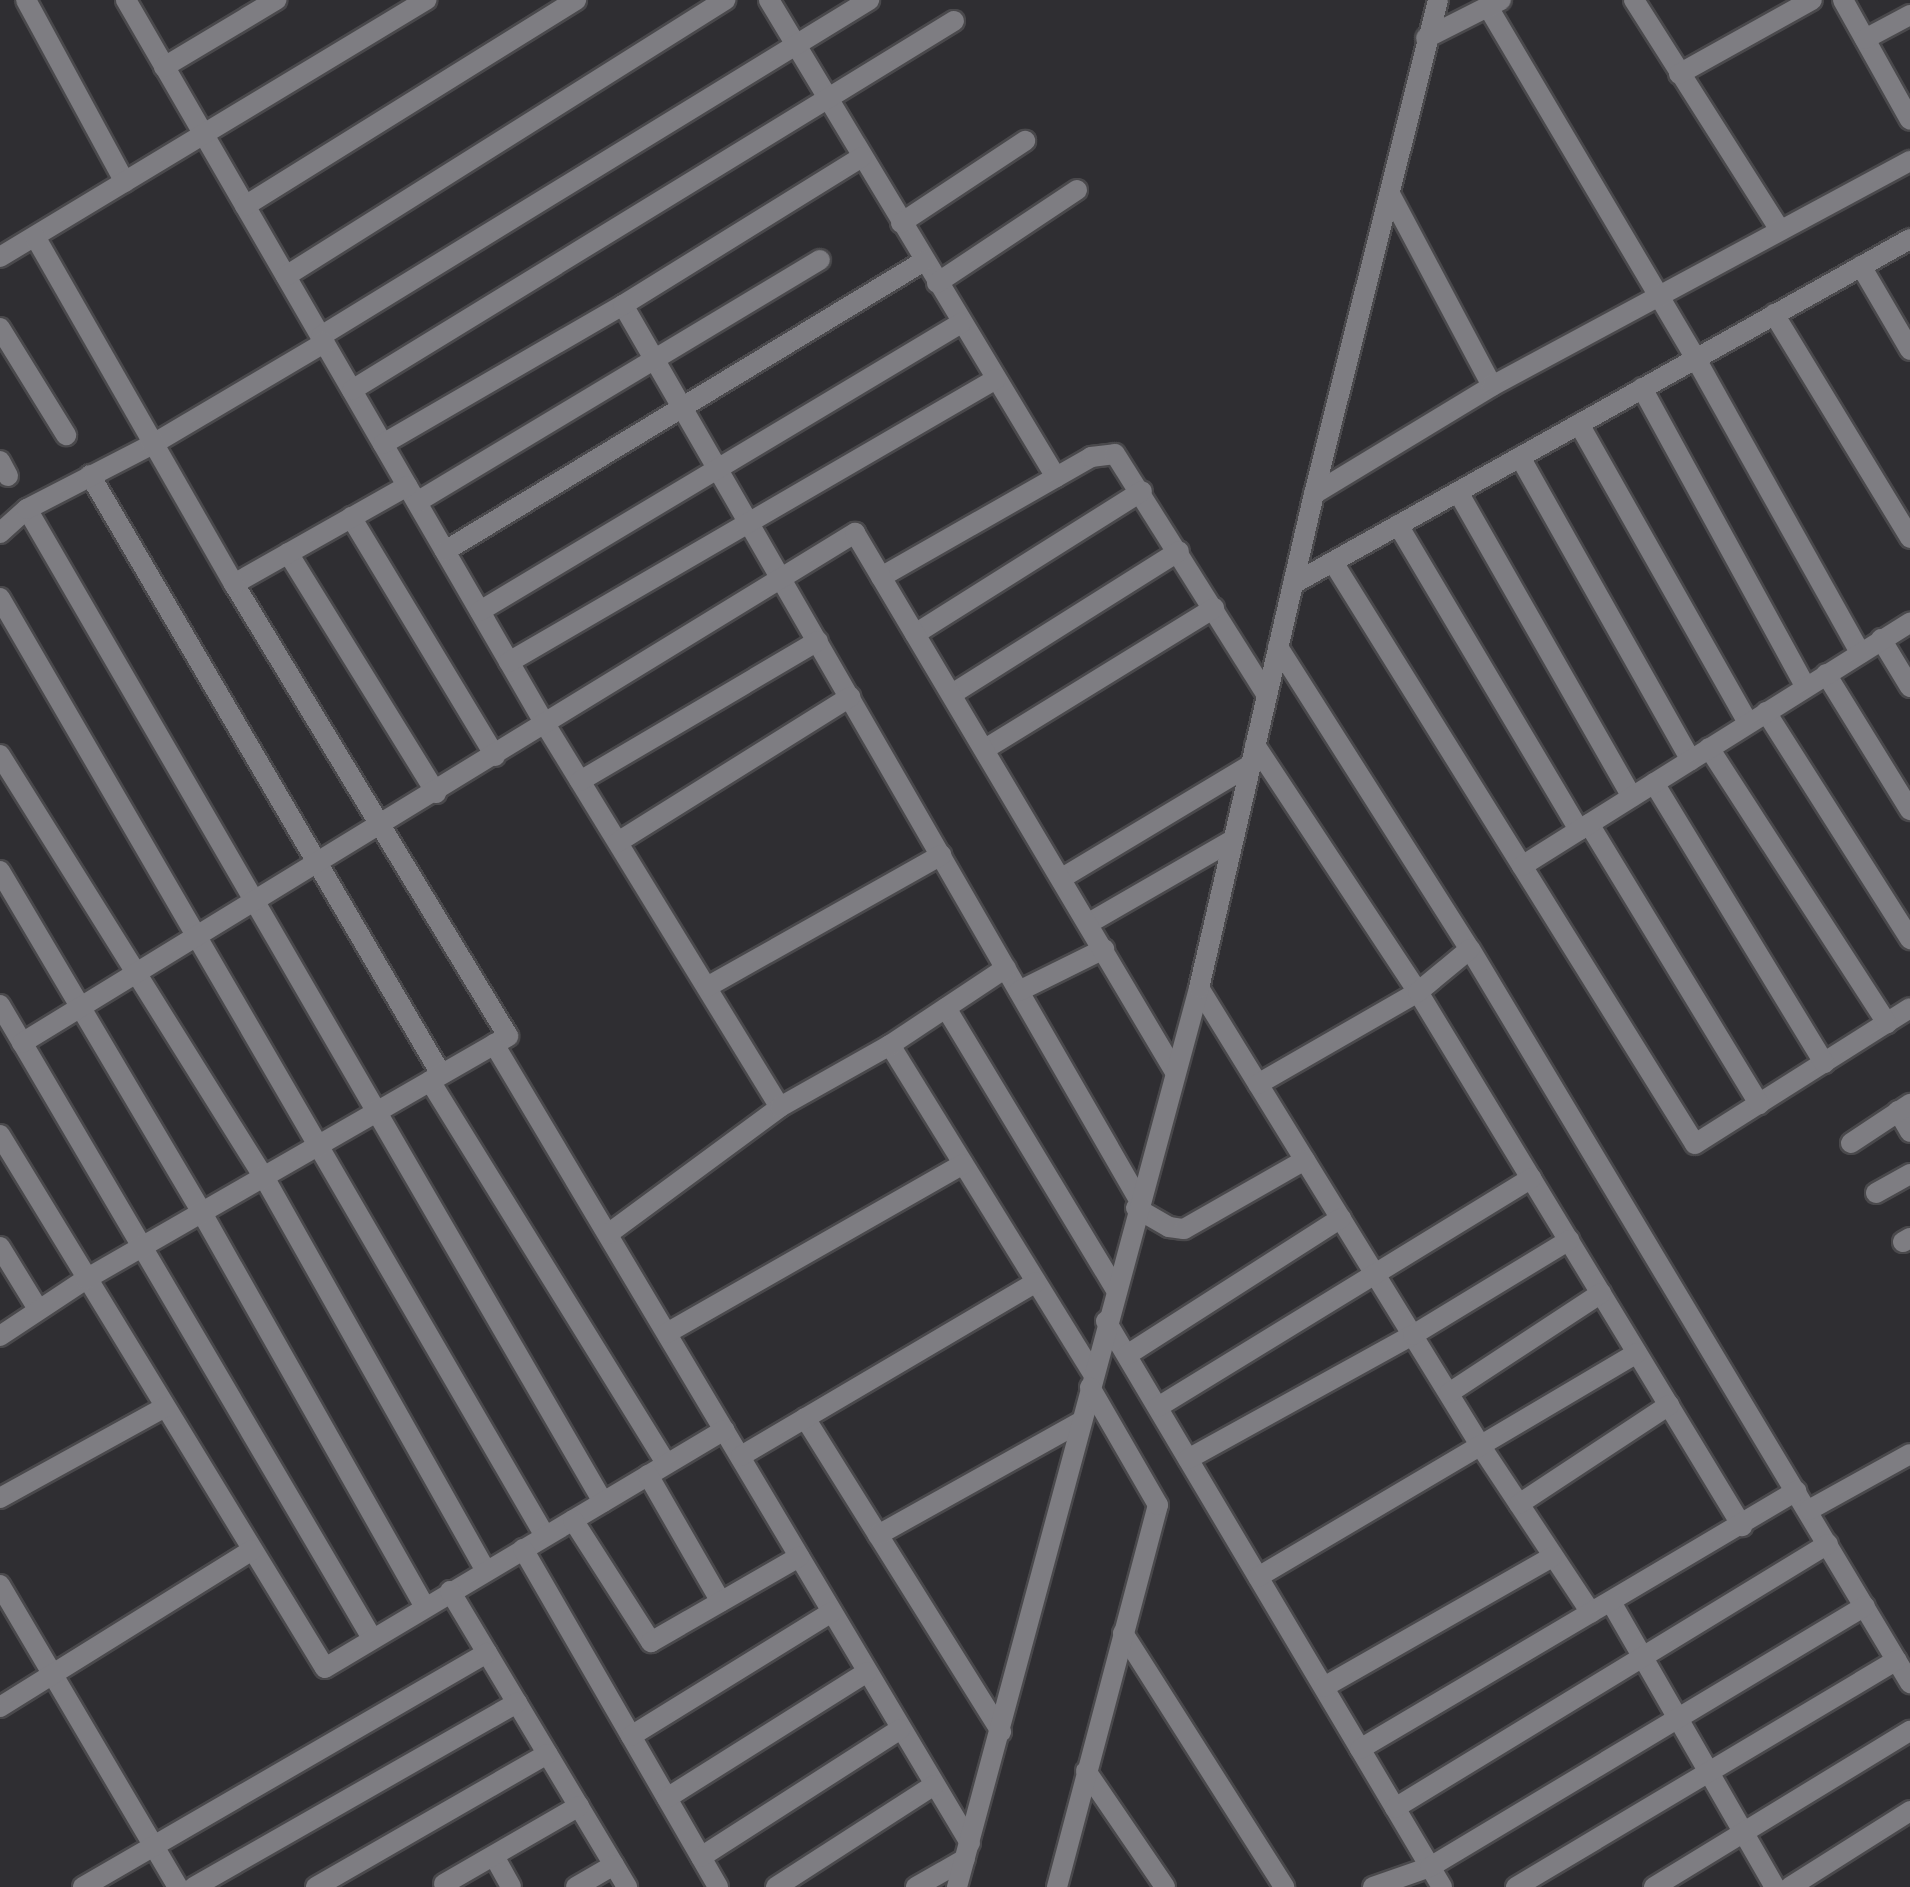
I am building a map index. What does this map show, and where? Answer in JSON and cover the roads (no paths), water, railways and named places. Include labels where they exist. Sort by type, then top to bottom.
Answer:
[{"type":"street","points":[[26,0],[125,182]]},
{"type":"street","points":[[164,67],[276,0]]},
{"type":"street","points":[[0,257],[426,0]]},
{"type":"street","points":[[245,206],[576,0]]},
{"type":"street","points":[[286,276],[725,0]]},
{"type":"street","points":[[769,0],[1056,477]]},
{"type":"street","points":[[0,533],[27,509],[153,444],[869,0]]},
{"type":"street","points":[[957,1887],[1001,1732],[1137,1203],[1199,988],[1314,494],[1438,0]]},
{"type":"street","points":[[1634,0],[1780,230]]},
{"type":"street","points":[[1679,74],[1812,0]]},
{"type":"street","points":[[1843,0],[1865,39],[1904,93],[1910,120]]},
{"type":"street","points":[[134,3],[164,67],[545,724],[780,1107]]},
{"type":"street","points":[[1426,38],[1494,3],[1860,653]]},
{"type":"street","points":[[1865,39],[1910,15]]},
{"type":"street","points":[[352,390],[829,101],[954,21]]},
{"type":"street","points":[[901,223],[1025,141]]},
{"type":"street","points":[[383,444],[623,305],[862,157]]},
{"type":"street","points":[[1314,494],[1492,386],[1910,161]]},
{"type":"street","points":[[937,283],[1077,190]]},
{"type":"street","points":[[1390,194],[1492,386]]},
{"type":"street","points":[[0,1336],[86,1279],[508,1036],[234,584],[35,237]]},
{"type":"street","points":[[1293,584],[1910,239]]},
{"type":"street","points":[[234,584],[351,517],[412,494],[654,358],[820,260]]},
{"type":"street","points":[[445,551],[685,410],[924,261]]},
{"type":"street","points":[[1861,266],[1910,350]]},
{"type":"street","points":[[623,305],[1006,968],[1137,1203],[1169,1227],[1184,1229],[1305,1160]]},
{"type":"street","points":[[1774,314],[1910,538]]},
{"type":"street","points":[[480,611],[716,465],[961,323]]},
{"type":"street","points":[[0,328],[66,435]]},
{"type":"street","points":[[509,662],[996,379]]},
{"type":"street","points":[[1642,388],[1806,687]]},
{"type":"street","points":[[1579,424],[1748,723]]},
{"type":"street","points":[[881,577],[1105,451],[1128,468],[1267,695]]},
{"type":"street","points":[[1520,457],[1691,760]]},
{"type":"street","points":[[90,475],[319,861],[435,1078],[667,1464]]},
{"type":"street","points":[[915,634],[1142,491]]},
{"type":"street","points":[[1458,492],[1632,797]]},
{"type":"street","points":[[27,509],[379,1110],[603,1502]]},
{"type":"street","points":[[351,517],[495,756]]},
{"type":"street","points":[[1398,525],[1759,1104]]},
{"type":"street","points":[[22,1043],[319,861],[383,826],[783,581],[855,533],[1175,1072]]},
{"type":"street","points":[[952,694],[1179,551]]},
{"type":"street","points":[[288,553],[436,793]]},
{"type":"street","points":[[1333,562],[1695,1144],[1910,1008]]},
{"type":"street","points":[[0,598],[193,938],[319,1145],[545,1536]]},
{"type":"street","points":[[985,749],[1214,608]]},
{"type":"street","points":[[1522,866],[1910,623]]},
{"type":"street","points":[[1881,639],[1910,687]]},
{"type":"street","points":[[580,781],[818,641]]},
{"type":"street","points":[[1278,647],[1470,949],[1906,1672],[1711,1775],[1516,1887]]},
{"type":"street","points":[[1826,674],[1910,810]]},
{"type":"street","points":[[618,842],[850,697]]},
{"type":"street","points":[[1766,712],[1910,939]]},
{"type":"street","points":[[1709,748],[1887,1023]]},
{"type":"street","points":[[0,755],[264,1177],[486,1571]]},
{"type":"street","points":[[1062,878],[1253,755]]},
{"type":"street","points":[[1253,755],[1418,992],[1742,1526]]},
{"type":"street","points":[[1654,783],[1824,1063]]},
{"type":"street","points":[[1089,923],[1233,840]]},
{"type":"street","points":[[707,987],[941,855]]},
{"type":"street","points":[[0,871],[202,1213],[424,1606]]},
{"type":"street","points":[[1019,991],[1104,949]]},
{"type":"street","points":[[1258,1084],[1418,992],[1470,949]]},
{"type":"street","points":[[608,1234],[780,1107],[890,1045],[1006,968]]},
{"type":"street","points":[[1199,988],[1480,1445],[1591,1613]]},
{"type":"street","points":[[0,1005],[372,1638]]},
{"type":"street","points":[[946,1008],[1115,1288]]},
{"type":"street","points":[[494,1044],[934,1785],[967,1851]]},
{"type":"street","points":[[890,1045],[1036,1282],[1158,1505],[1057,1887]]},
{"type":"street","points":[[1851,1143],[1904,1108],[1910,1132]]},
{"type":"street","points":[[0,1135],[325,1668],[424,1606],[725,1430]]},
{"type":"street","points":[[667,1333],[963,1164]]},
{"type":"street","points":[[1876,1193],[1910,1174]]},
{"type":"street","points":[[1158,1407],[1377,1276],[1531,1178]]},
{"type":"street","points":[[1127,1355],[1341,1218]]},
{"type":"street","points":[[1188,1459],[1413,1335],[1569,1240]]},
{"type":"street","points":[[0,1247],[38,1309]]},
{"type":"street","points":[[741,1456],[1036,1282]]},
{"type":"street","points":[[1449,1393],[1601,1293]]},
{"type":"street","points":[[1106,1321],[1442,1887]]},
{"type":"street","points":[[1258,1577],[1637,1353]]},
{"type":"street","points":[[1519,1504],[1669,1405]]},
{"type":"street","points":[[0,1498],[165,1407]]},
{"type":"street","points":[[805,1418],[1001,1732]]},
{"type":"street","points":[[878,1535],[1080,1422]]},
{"type":"street","points":[[1809,1510],[1910,1454]]},
{"type":"street","points":[[648,1475],[721,1602]]},
{"type":"street","points":[[1360,1749],[1742,1526],[1796,1491]]},
{"type":"street","points":[[573,1520],[651,1642],[799,1557]]},
{"type":"street","points":[[1395,1808],[1828,1544]]},
{"type":"street","points":[[523,1549],[718,1887]]},
{"type":"street","points":[[0,1707],[252,1550]]},
{"type":"street","points":[[1324,1687],[1552,1557]]},
{"type":"street","points":[[0,1585],[178,1887]]},
{"type":"street","points":[[450,1591],[627,1887]]},
{"type":"street","points":[[1611,1602],[1679,1714],[1775,1887]]},
{"type":"street","points":[[1373,1887],[1430,1867],[1679,1714],[1865,1606]]},
{"type":"street","points":[[631,1736],[832,1612]]},
{"type":"street","points":[[1123,1633],[1284,1887]]},
{"type":"street","points":[[83,1887],[487,1653]]},
{"type":"street","points":[[667,1798],[867,1672]]},
{"type":"street","points":[[194,1887],[517,1703]]},
{"type":"street","points":[[701,1857],[900,1729]]},
{"type":"street","points":[[1654,1887],[1910,1731]]},
{"type":"street","points":[[316,1887],[547,1754]]},
{"type":"street","points":[[1086,1771],[1165,1887]]},
{"type":"street","points":[[776,1887],[934,1785]]},
{"type":"street","points":[[444,1884],[579,1806]]},
{"type":"street","points":[[1790,1887],[1910,1811]]},
{"type":"street","points":[[916,1887],[967,1851]]},
{"type":"street","points":[[494,1856],[511,1887]]},
{"type":"street","points":[[576,1887],[614,1865]]}]
